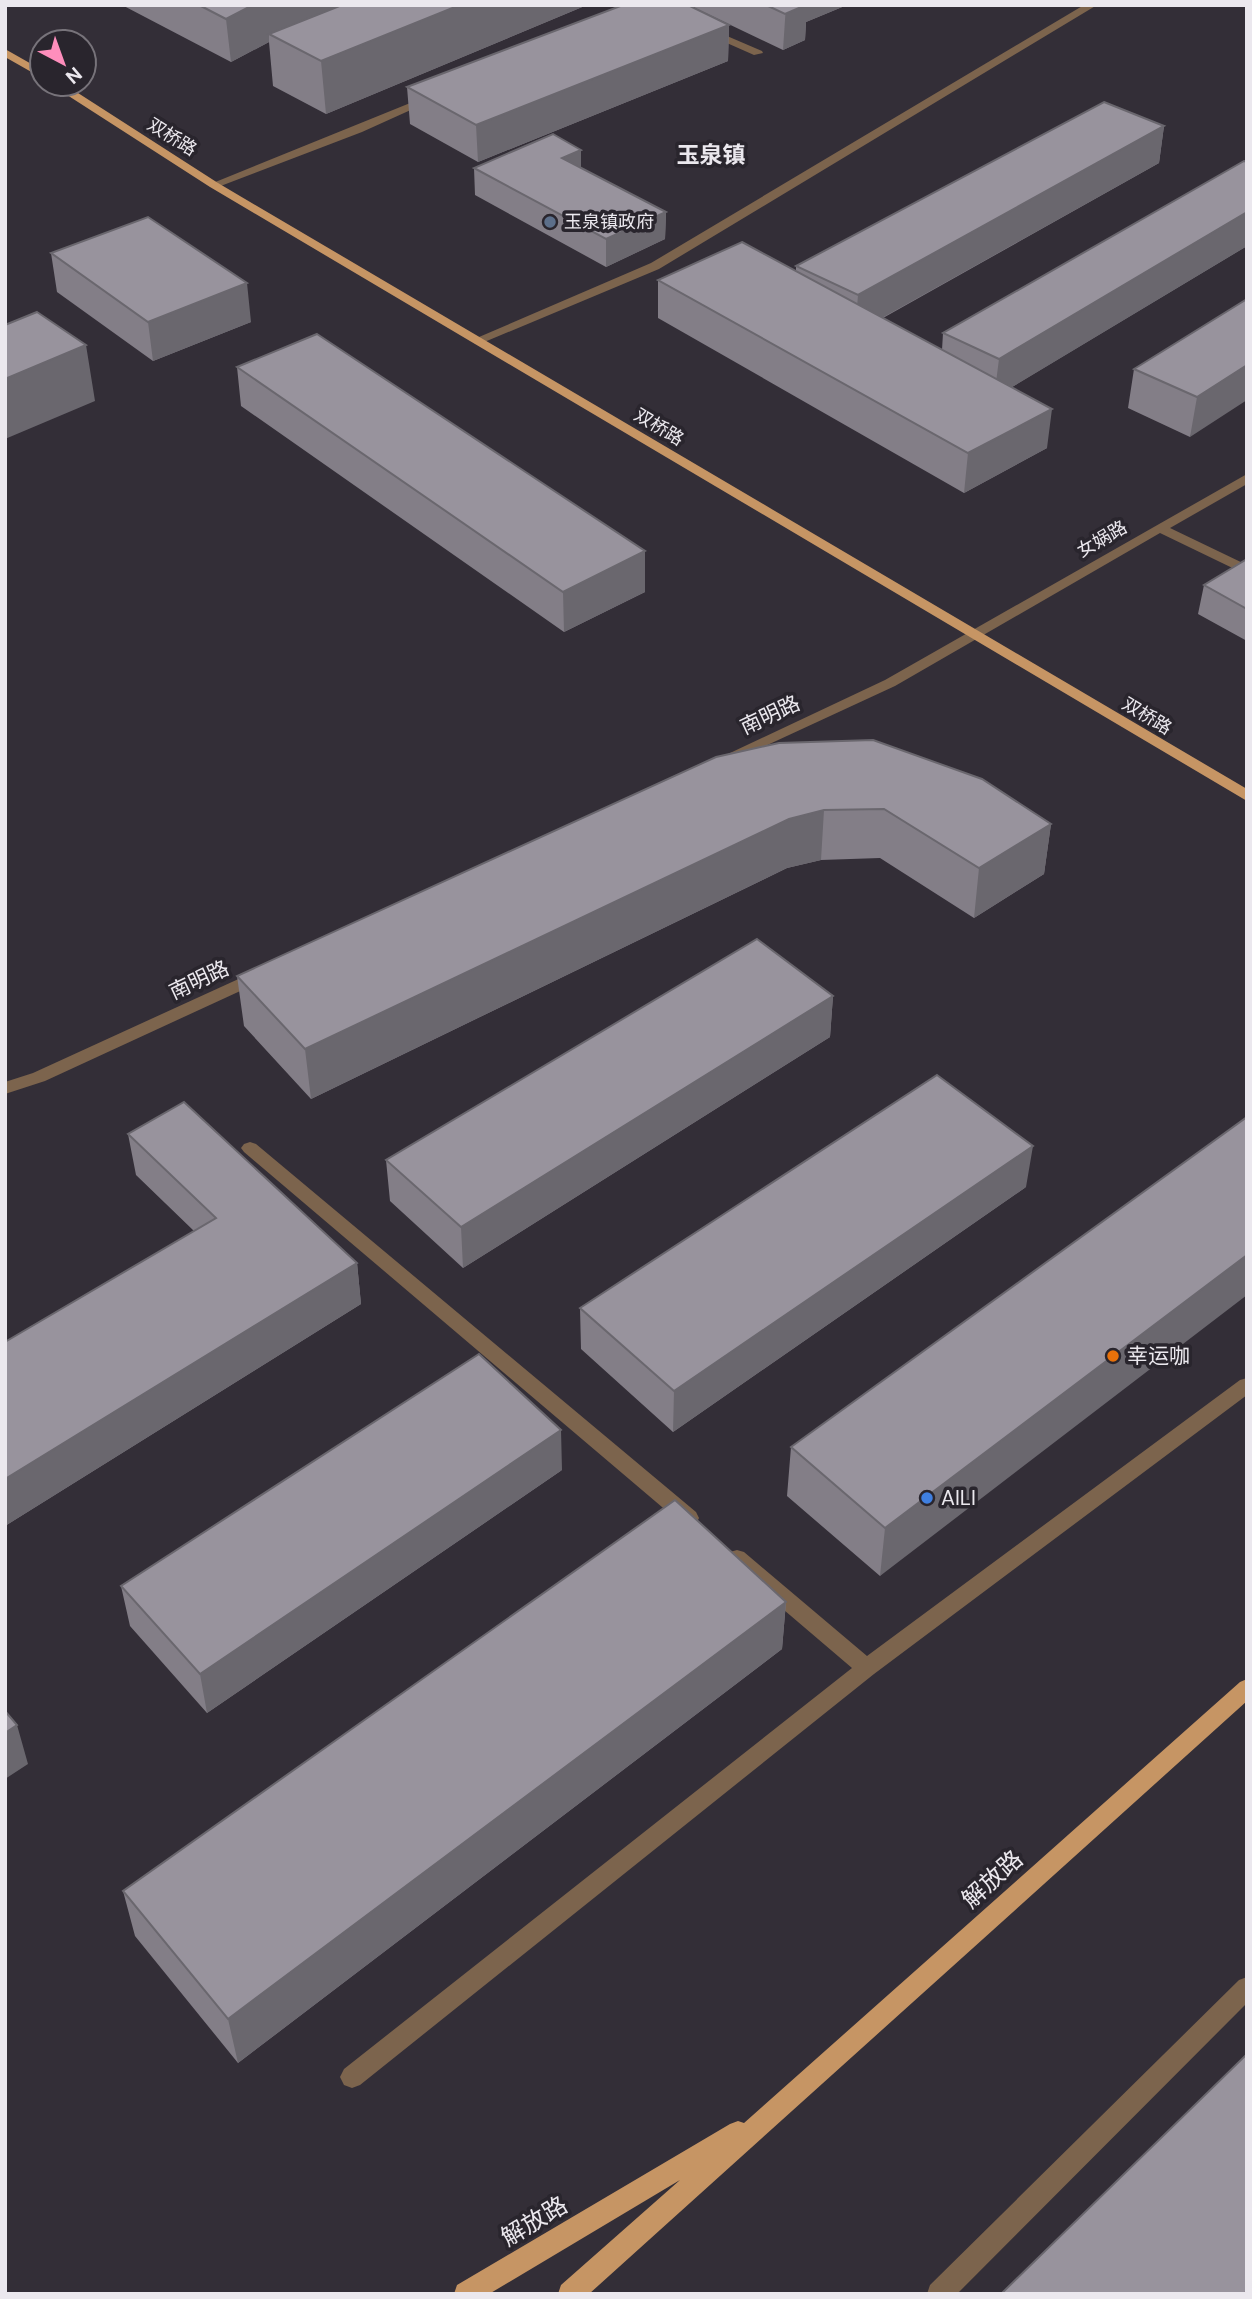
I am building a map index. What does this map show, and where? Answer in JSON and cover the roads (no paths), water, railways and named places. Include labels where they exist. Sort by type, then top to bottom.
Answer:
[{"type":"main road","points":[[5,52],[28,66]]},
{"type":"main road","name":"双桥路","points":[[78,98],[214,185],[1247,796]]},
{"type":"main road","name":"解放路","points":[[570,2294],[1247,1688]]},
{"type":"main road","name":"解放路","points":[[466,2294],[774,2111]]},
{"type":"street","points":[[478,340],[655,266],[1092,5]]},
{"type":"street","points":[[697,26],[758,53]]},
{"type":"street","points":[[214,185],[358,130],[446,92]]},
{"type":"street","name":"女娲路","points":[[975,634],[1247,478]]},
{"type":"street","points":[[1160,528],[1247,571]]},
{"type":"street","name":"南明路","points":[[702,770],[890,682],[975,634]]},
{"type":"street","name":"南明路","points":[[5,1088],[38,1077],[276,967]]},
{"type":"street","points":[[250,1148],[867,1668]]},
{"type":"street","points":[[352,2077],[867,1668],[1247,1385]]},
{"type":"street","points":[[939,2294],[1247,1987]]},
{"type":"place","name":"玉泉镇政府","points":[[550,222]]},
{"type":"place","name":"幸运咖","points":[[1113,1356]]},
{"type":"place","name":"AILI","points":[[927,1498]]},
{"type":"district","name":"玉泉镇","points":[[711,155]]}]
